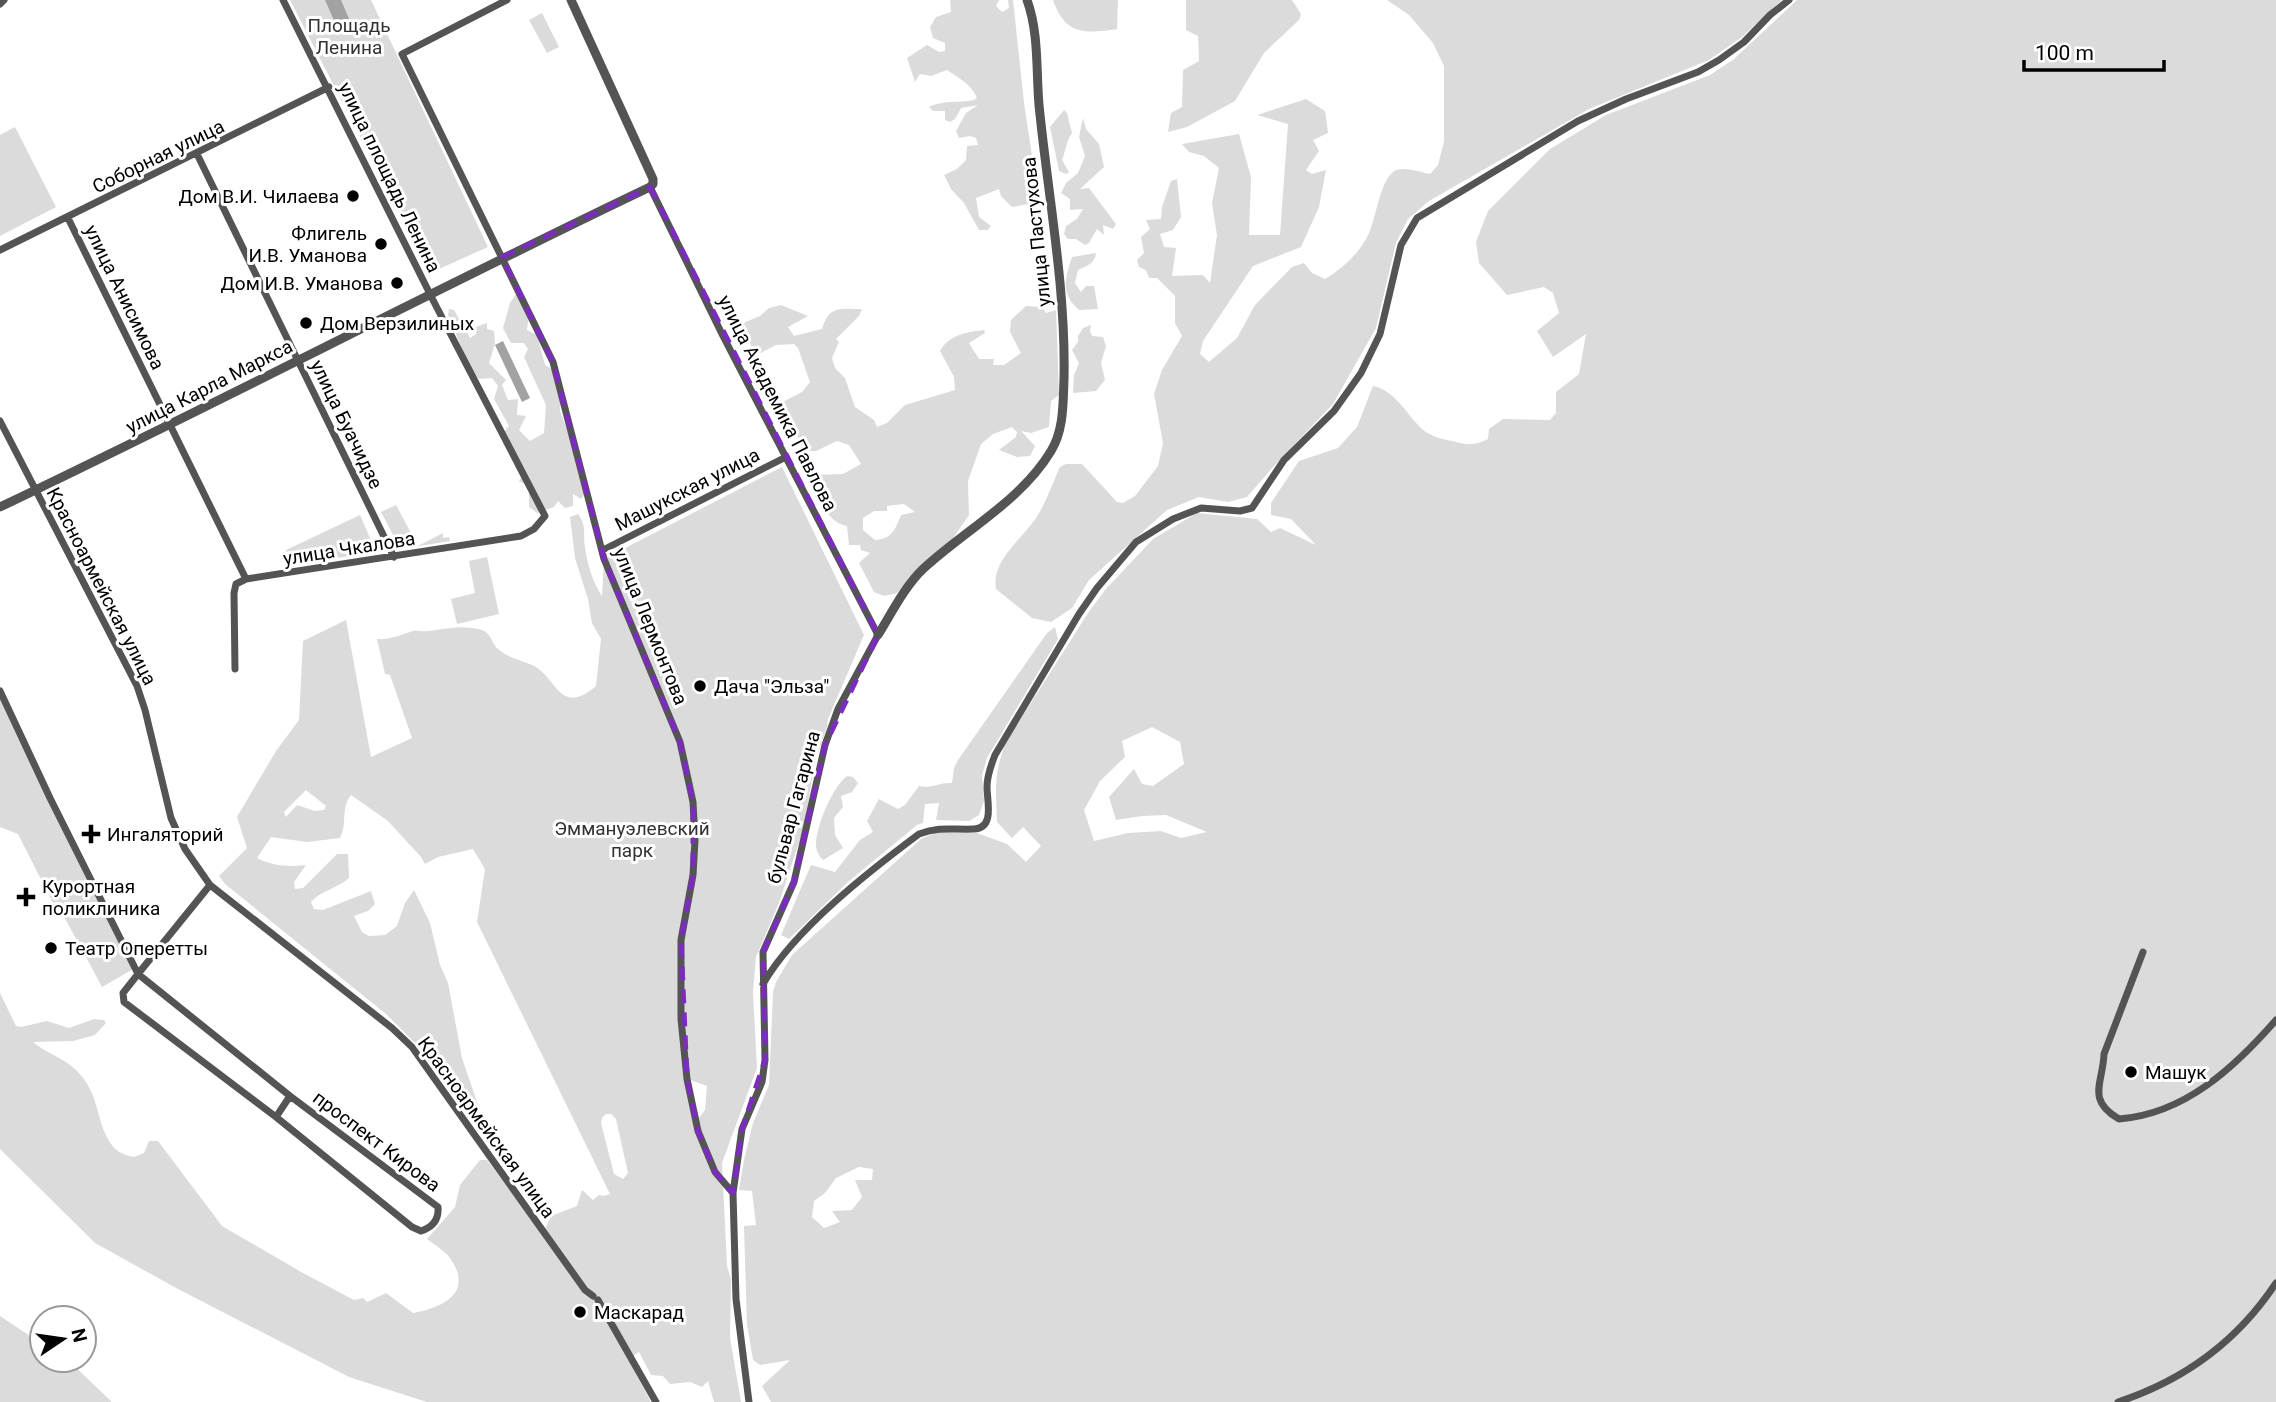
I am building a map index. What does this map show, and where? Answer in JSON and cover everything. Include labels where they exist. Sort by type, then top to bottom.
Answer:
[{"type":"street","points":[[0,4],[4,0]]},
{"type":"street","name":"улица площадь Ленина","points":[[283,0],[431,293]]},
{"type":"street","name":"улица Лермонтова","points":[[507,0],[402,54],[553,362],[611,579],[680,742],[693,802],[695,840],[693,875],[681,940],[681,1019],[687,1079],[698,1131],[715,1172],[733,1193]]},
{"type":"street","name":"улица Академика Павлова","points":[[571,0],[651,183],[786,457],[878,635]]},
{"type":"street","name":"улица Пастухова","points":[[1027,0],[1034,19],[1039,104],[1055,229],[1064,348],[1062,418],[1053,449],[1046,459]]},
{"type":"street","points":[[762,984],[774,963],[801,934],[919,834],[935,828],[977,829],[985,825],[989,815],[987,786],[995,755],[1097,588],[1136,542],[1173,519],[1201,508],[1240,511],[1252,508],[1284,460],[1334,411],[1361,373],[1380,334],[1401,245],[1417,218],[1578,121],[1626,99],[1698,72],[1744,42],[1789,0]]},
{"type":"street","name":"Соборная улица","points":[[0,250],[329,87]]},
{"type":"street","name":"улица Буачидзе","points":[[197,154],[394,557]]},
{"type":"street","name":"улица Карла Маркса","points":[[0,507],[170,425],[651,183]]},
{"type":"street","name":"улица Анисимова","points":[[68,218],[246,579]]},
{"type":"street","name":"улица Чкалова","points":[[246,579],[521,536],[534,529],[545,516],[431,293]]},
{"type":"street","name":"Красноармейская улица","points":[[0,421],[137,686],[171,818],[185,849],[210,884],[391,1028],[411,1047],[585,1290],[595,1298],[656,1402]]},
{"type":"street","name":"Машукская улица","points":[[603,550],[786,457]]},
{"type":"street","name":"бульвар Гагарина","points":[[749,1402],[737,1299],[733,1193],[742,1129],[762,1082],[765,1060],[762,984],[764,952],[794,882],[825,745],[838,709],[878,635],[921,571],[1018,491],[1046,459]]},
{"type":"street","points":[[235,669],[234,593],[236,584],[246,579]]},
{"type":"street","name":"проспект Кирова","points":[[0,691],[138,974],[290,1096],[438,1207],[437,1220],[428,1229],[421,1231],[412,1227],[276,1117],[127,1005],[122,999],[123,993],[138,974]]},
{"type":"street","points":[[138,974],[210,884]]},
{"type":"street","points":[[2143,951],[2109,1040],[2097,1086],[2104,1106],[2119,1119],[2135,1118],[2178,1104],[2235,1063],[2276,1020]]},
{"type":"street","name":"проспект Кирова","points":[[276,1117],[290,1096]]},
{"type":"street","points":[[2118,1402],[2162,1384],[2193,1367],[2230,1340],[2262,1304],[2276,1283]]},
{"type":"highlighted area","points":[[650,187],[878,635],[825,745],[794,882],[763,952],[765,1060],[742,1129],[733,1193],[715,1172],[698,1131],[687,1079],[681,940],[693,875],[693,802],[680,742],[604,559],[553,362],[502,257]]},
{"type":"green space","name":"Площадь Ленина","points":[[290,0],[371,0],[488,247],[430,273]]},
{"type":"green space","points":[[950,0],[999,0],[996,6],[1002,12],[1009,8],[1008,0],[1013,0],[1024,103],[1039,202],[1012,207],[1001,196],[999,189],[976,198],[979,217],[991,226],[988,230],[979,230],[944,175],[957,169],[966,160],[967,146],[978,145],[976,138],[959,138],[956,131],[966,113],[978,105],[961,108],[950,122],[945,120],[945,111],[933,111],[929,107],[977,98],[968,85],[947,70],[931,76],[920,74],[915,82],[907,58],[927,45],[939,52],[945,51],[945,43],[933,38],[930,27],[936,17],[951,12]]},
{"type":"green space","points":[[1053,0],[1118,0],[1117,29],[1095,32],[1070,26],[1058,12]]},
{"type":"green space","points":[[1186,0],[1292,0],[1301,14],[1299,20],[1264,53],[1235,101],[1187,127],[1168,132],[1171,113],[1182,107],[1183,70],[1199,61],[1198,36],[1186,30]]},
{"type":"green space","points":[[1387,0],[1782,0],[1742,37],[1709,60],[1589,109],[1429,201],[1408,219],[1396,243],[1376,328],[1333,404],[1247,497],[1228,502],[1199,497],[1167,510],[1089,580],[1072,608],[1051,622],[1032,618],[996,589],[996,579],[998,569],[1008,551],[1040,512],[1060,467],[1066,464],[1082,464],[1117,502],[1123,503],[1135,496],[1158,466],[1163,443],[1154,394],[1162,370],[1182,336],[1175,323],[1175,296],[1157,278],[1149,278],[1146,270],[1139,267],[1137,260],[1144,253],[1141,237],[1150,229],[1146,220],[1161,219],[1171,181],[1177,179],[1181,217],[1173,230],[1160,234],[1164,247],[1176,248],[1172,276],[1203,275],[1210,283],[1217,235],[1212,203],[1219,168],[1204,156],[1189,152],[1182,144],[1239,134],[1251,177],[1249,235],[1280,235],[1288,124],[1257,115],[1306,99],[1325,111],[1328,133],[1313,140],[1319,151],[1306,170],[1312,174],[1326,170],[1319,207],[1301,247],[1253,266],[1203,341],[1200,354],[1209,362],[1237,338],[1255,305],[1292,267],[1304,263],[1312,273],[1325,279],[1350,259],[1369,233],[1385,184],[1393,172],[1406,169],[1430,174],[1438,165],[1444,141],[1444,66],[1433,43],[1409,15]]},
{"type":"green space","points":[[1797,0],[2276,0],[2276,1402],[771,1402],[762,1386],[790,1360],[760,1365],[753,1360],[747,1324],[744,1226],[756,1225],[752,1191],[739,1190],[753,1123],[769,1085],[773,992],[792,955],[921,839],[937,832],[977,833],[1007,844],[1026,862],[1041,846],[1023,827],[1012,838],[997,822],[997,773],[1006,742],[1088,613],[1105,590],[1153,539],[1197,513],[1257,519],[1271,532],[1280,528],[1316,545],[1291,519],[1271,515],[1271,503],[1299,461],[1338,448],[1357,427],[1373,386],[1388,392],[1425,431],[1462,443],[1475,444],[1488,439],[1489,429],[1503,419],[1550,420],[1556,413],[1556,392],[1579,374],[1586,334],[1553,357],[1537,331],[1559,313],[1553,293],[1544,287],[1507,295],[1479,263],[1476,242],[1488,211],[1550,149],[1606,115],[1710,75],[1734,59]],"holes":[[[1152,727],[1180,742],[1184,764],[1153,786],[1142,784],[1134,769],[1109,797],[1116,820],[1166,815],[1207,832],[1181,838],[1161,831],[1128,833],[1094,841],[1084,810],[1100,781],[1125,757],[1122,741]],[[859,1167],[873,1169],[872,1180],[855,1180],[862,1197],[852,1210],[832,1211],[840,1222],[824,1228],[812,1217],[814,1201],[825,1193],[836,1178]]]},
{"type":"green space","points":[[542,13],[559,47],[547,53],[529,20]]},
{"type":"green space","points":[[1064,110],[1072,133],[1062,160],[1069,172],[1066,174],[1059,171],[1050,127]]},
{"type":"green space","points":[[1083,118],[1086,129],[1099,144],[1104,167],[1080,189],[1089,188],[1116,224],[1113,229],[1103,225],[1104,235],[1097,229],[1085,245],[1076,239],[1068,239],[1064,234],[1066,226],[1077,219],[1083,209],[1070,210],[1070,199],[1061,193],[1066,183],[1078,173],[1085,156],[1079,137]]},
{"type":"green space","points":[[15,127],[56,207],[0,236],[0,135]]},
{"type":"green space","points":[[1096,253],[1092,262],[1078,270],[1075,283],[1081,292],[1086,286],[1094,286],[1098,309],[1079,310],[1069,298],[1066,285],[1072,257]]},
{"type":"green space","points":[[517,293],[529,316],[527,330],[537,335],[545,365],[552,369],[561,397],[560,411],[575,452],[585,494],[581,499],[573,494],[573,506],[565,508],[558,501],[554,507],[537,513],[529,507],[529,486],[519,481],[522,475],[515,467],[516,455],[502,434],[509,426],[494,399],[498,386],[492,378],[479,379],[471,370],[448,315],[449,309],[454,310],[470,338],[476,334],[476,327],[487,323],[487,329],[494,331],[495,344],[489,363],[506,380],[502,385],[508,400],[518,399],[517,415],[526,416],[519,430],[530,441],[544,433],[546,405],[524,357],[528,349],[524,343],[511,343],[503,328],[510,303]]},
{"type":"green space","points":[[781,305],[808,316],[788,327],[794,336],[822,329],[828,316],[836,310],[862,309],[859,316],[836,339],[839,342],[832,358],[835,368],[845,378],[855,407],[874,420],[877,427],[887,423],[905,405],[955,390],[954,377],[940,351],[948,341],[965,333],[984,330],[985,333],[969,343],[979,359],[994,359],[993,365],[1004,365],[1021,353],[1010,332],[1011,320],[1026,306],[1042,307],[1046,313],[1056,310],[1059,395],[1051,401],[1049,427],[1031,433],[1021,431],[1035,446],[1030,456],[1017,457],[999,450],[1016,437],[1017,432],[1012,427],[993,434],[981,444],[968,481],[969,515],[943,553],[919,570],[897,593],[884,596],[874,592],[859,563],[870,553],[861,550],[860,545],[849,545],[847,526],[833,519],[828,513],[814,475],[843,474],[861,464],[849,445],[837,441],[816,451],[806,451],[779,404],[802,392],[810,382],[798,348],[794,344],[776,345],[755,356],[743,323],[760,316],[769,308]],"holes":[[[904,504],[915,512],[901,515],[895,529],[885,538],[875,540],[863,530],[863,518],[874,511],[887,511],[887,506]]]},
{"type":"green space","points":[[1091,325],[1092,336],[1103,337],[1106,346],[1101,363],[1105,380],[1096,391],[1073,393],[1074,375],[1079,363],[1072,350],[1083,328]]},
{"type":"green space","name":"Эммануэлевский парк","points":[[782,467],[864,635],[828,719],[815,761],[804,827],[779,903],[756,957],[753,992],[757,1068],[722,1163],[727,1266],[731,1279],[730,1338],[741,1402],[714,1402],[708,1381],[702,1387],[690,1382],[670,1384],[663,1376],[651,1375],[639,1352],[633,1358],[632,1367],[651,1402],[427,1402],[349,1377],[95,1243],[0,1149],[0,993],[16,1026],[47,1021],[69,1028],[94,1019],[104,1020],[106,1023],[95,1035],[73,1041],[33,1042],[71,1066],[84,1079],[94,1098],[108,1140],[114,1148],[134,1157],[144,1153],[149,1141],[158,1141],[222,1226],[354,1300],[363,1298],[367,1302],[386,1293],[413,1313],[434,1307],[451,1298],[459,1282],[458,1273],[447,1255],[427,1239],[455,1207],[460,1185],[480,1160],[487,1160],[543,1234],[551,1216],[577,1206],[582,1190],[593,1200],[599,1195],[610,1194],[477,922],[485,869],[473,849],[438,857],[425,864],[388,821],[351,795],[346,806],[340,838],[307,842],[271,837],[257,858],[281,865],[306,865],[294,882],[295,889],[303,888],[337,854],[348,854],[349,878],[311,902],[314,909],[323,910],[371,891],[375,904],[368,911],[354,916],[362,932],[369,936],[385,935],[397,926],[405,903],[414,890],[430,923],[440,965],[448,983],[462,1058],[495,1155],[460,1101],[421,1049],[386,1014],[225,884],[219,876],[247,848],[237,817],[276,751],[299,720],[303,641],[346,620],[371,757],[412,738],[390,675],[385,674],[377,639],[415,631],[475,628],[488,634],[502,652],[540,670],[566,696],[574,698],[584,695],[596,686],[601,639],[592,623],[588,599],[575,558],[570,517],[578,514],[583,522],[589,567],[602,596],[604,559]],"holes":[[[306,790],[326,806],[324,810],[315,811],[297,805],[286,817],[284,812]],[[688,1079],[707,1086],[705,1110],[699,1118]],[[611,1114],[616,1119],[628,1173],[623,1179],[614,1174],[602,1118]]]},
{"type":"green space","points":[[396,505],[418,546],[443,533],[443,538],[449,537],[450,541],[408,548],[399,546],[381,512]]},
{"type":"green space","points":[[360,515],[376,552],[292,565],[286,550]]},
{"type":"green space","points":[[487,557],[499,614],[457,624],[451,599],[475,593],[469,561]]},
{"type":"green space","points":[[1055,627],[1058,639],[987,758],[982,775],[984,801],[979,815],[969,821],[936,820],[939,803],[925,804],[923,823],[917,825],[848,882],[789,939],[781,935],[811,865],[835,872],[860,840],[873,832],[867,821],[879,799],[898,809],[905,805],[919,786],[952,783],[958,760],[1047,633]]},
{"type":"green space","points":[[0,694],[135,968],[102,987],[61,911],[57,911],[18,834],[0,827]]},
{"type":"green space","points":[[847,776],[853,777],[858,783],[852,792],[841,796],[843,807],[834,818],[835,835],[843,848],[823,860],[816,847],[819,828],[831,798]]},
{"type":"green space","points":[[0,1316],[28,1335],[28,1374],[83,1374],[112,1402],[0,1402]]},
{"type":"shaded area","points":[[325,0],[341,0],[353,28],[340,34]]},
{"type":"shaded area","points":[[503,341],[530,398],[522,402],[495,345]]},
{"type":"place","name":"Дом В.И. Чилаева","points":[[353,196]]},
{"type":"place","name":"Флигель И.В. Уманова","points":[[381,244]]},
{"type":"place","name":"Дом И.В. Уманова","points":[[397,283]]},
{"type":"place","name":"Дом Верзилиных","points":[[306,323]]},
{"type":"place","name":"Дача \"Эльза\"","points":[[700,686]]},
{"type":"place","name":"Ингаляторий","points":[[91,834]]},
{"type":"place","name":"Курортная поликлиника","points":[[26,897]]},
{"type":"place","name":"Театр Оперетты","points":[[51,948]]},
{"type":"place","name":"Машук","points":[[2131,1072]]},
{"type":"place","name":"Маскарад","points":[[580,1312]]}]
